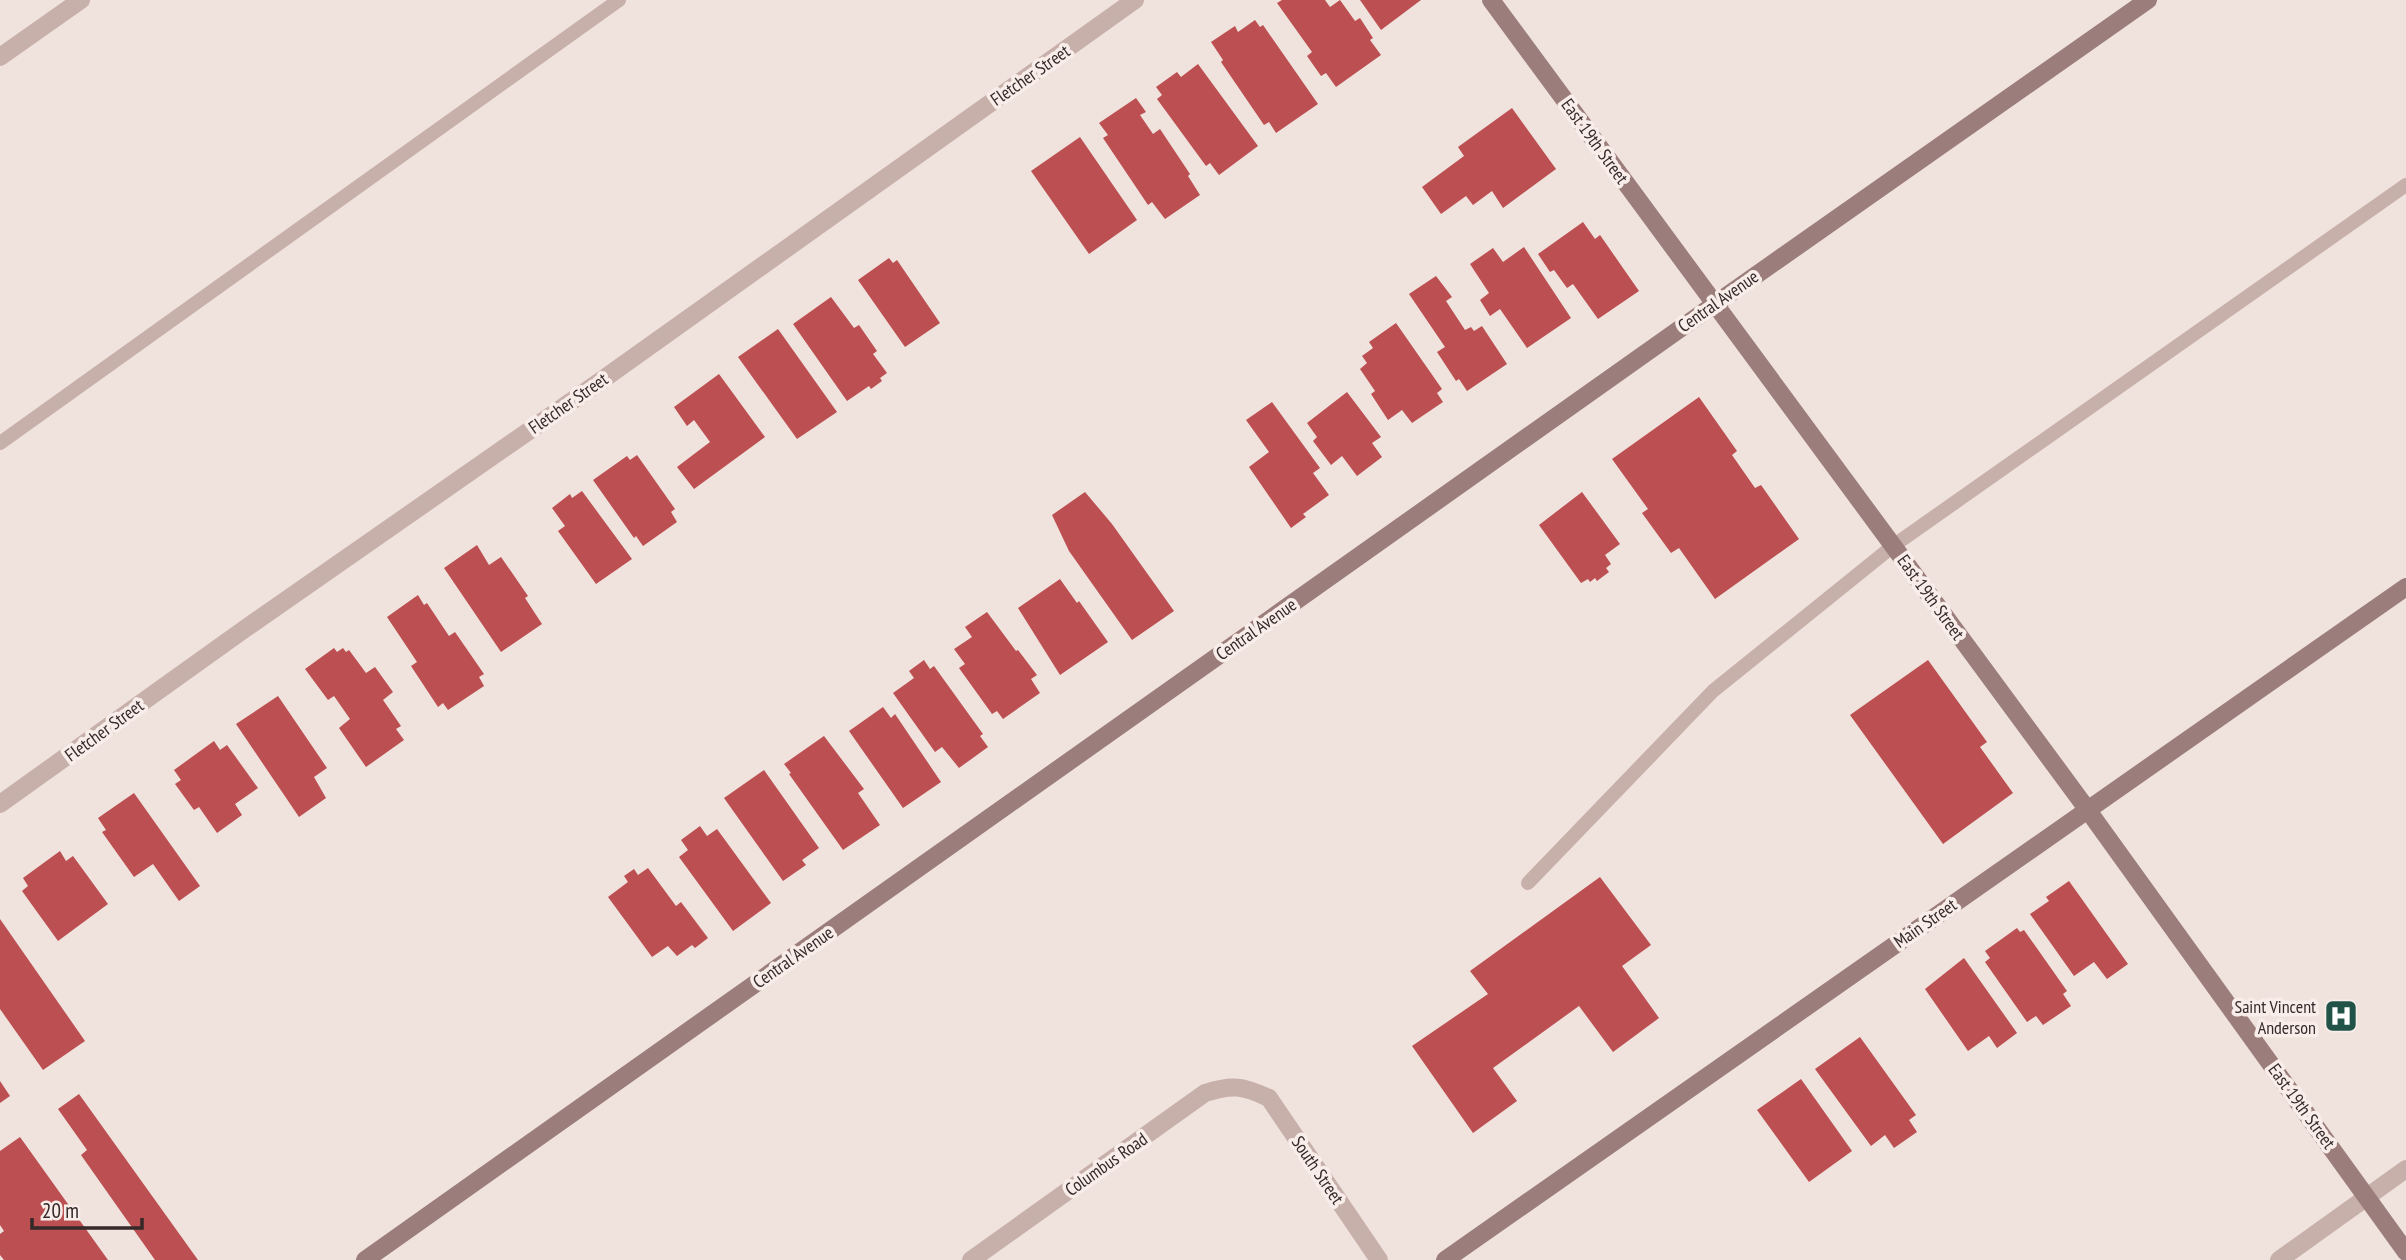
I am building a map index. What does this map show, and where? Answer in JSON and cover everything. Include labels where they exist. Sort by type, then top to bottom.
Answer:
[{"type":"street","points":[[0,57],[81,0]]},
{"type":"street","name":"Fletcher Street","points":[[0,804],[1135,0]]},
{"type":"street","name":"East 19th Street","points":[[1491,0],[2087,809],[2406,1252]]},
{"type":"street","name":"Central Avenue","points":[[365,1260],[1714,304],[2148,0]]},
{"type":"street","name":"Main Street","points":[[1445,1260],[2406,587]]},
{"type":"street","name":"Columbus Road","points":[[971,1260],[1205,1093],[1227,1086],[1248,1088]]},
{"type":"street","name":"South Street","points":[[1248,1088],[1269,1098],[1380,1260]]},
{"type":"street","points":[[2279,1260],[2406,1169]]},
{"type":"lane","points":[[0,443],[619,0]]},
{"type":"lane","points":[[1528,883],[1713,691],[1893,546],[2406,186]]},
{"type":"building","points":[[1282,0],[1325,0],[1330,7],[1340,0],[1355,21],[1360,18],[1373,38],[1370,40],[1381,55],[1336,87],[1326,73],[1321,76],[1307,56],[1312,52],[1277,3]]},
{"type":"building","points":[[1360,0],[1421,0],[1381,30]]},
{"type":"building","points":[[1255,20],[1260,27],[1263,25],[1318,104],[1276,133],[1269,122],[1264,125],[1221,62],[1223,60],[1211,42],[1235,26],[1238,32]]},
{"type":"building","points":[[1198,64],[1258,146],[1219,175],[1210,163],[1206,166],[1157,99],[1162,95],[1156,87],[1177,72],[1181,77]]},
{"type":"building","points":[[1136,98],[1146,112],[1140,115],[1153,134],[1160,129],[1190,174],[1188,176],[1200,195],[1165,219],[1152,202],[1148,205],[1103,138],[1108,135],[1099,123]]},
{"type":"building","points":[[1512,108],[1556,169],[1503,208],[1492,191],[1473,205],[1466,196],[1441,214],[1422,187],[1464,156],[1458,147]]},
{"type":"building","points":[[1080,137],[1137,220],[1089,254],[1031,171]]},
{"type":"building","points":[[1583,222],[1595,239],[1600,235],[1639,291],[1598,319],[1573,284],[1567,288],[1554,270],[1550,272],[1538,254]]},
{"type":"building","points":[[1524,247],[1571,318],[1527,348],[1500,309],[1490,316],[1480,300],[1489,293],[1470,264],[1493,248],[1503,262]]},
{"type":"building","points":[[889,258],[893,263],[897,260],[940,323],[905,347],[858,280]]},
{"type":"building","points":[[1436,276],[1452,297],[1446,301],[1465,330],[1471,327],[1474,331],[1482,326],[1507,364],[1467,391],[1459,379],[1456,381],[1437,352],[1445,347],[1409,294]]},
{"type":"building","points":[[831,297],[854,328],[859,325],[877,351],[873,354],[887,373],[880,378],[882,381],[871,389],[869,386],[847,401],[793,324]]},
{"type":"building","points":[[1396,323],[1442,389],[1437,393],[1443,402],[1412,423],[1402,410],[1388,420],[1371,394],[1375,391],[1360,369],[1367,363],[1362,356],[1373,348],[1369,342]]},
{"type":"building","points":[[778,329],[837,412],[797,439],[738,357]]},
{"type":"building","points":[[719,374],[765,437],[694,489],[677,467],[710,442],[694,420],[687,426],[674,407]]},
{"type":"building","points":[[1347,392],[1381,437],[1372,443],[1382,457],[1357,476],[1342,456],[1331,465],[1313,441],[1317,437],[1307,423]]},
{"type":"building","points":[[1699,397],[1737,451],[1732,455],[1755,488],[1761,485],[1799,539],[1715,599],[1679,548],[1671,553],[1642,513],[1648,509],[1612,459]]},
{"type":"building","points":[[1272,402],[1320,468],[1313,473],[1329,495],[1303,514],[1306,517],[1291,528],[1249,467],[1269,452],[1246,420]]},
{"type":"building","points":[[637,455],[675,509],[671,512],[677,522],[643,546],[636,536],[634,538],[593,480],[627,456],[630,460]]},
{"type":"building","points":[[582,491],[632,559],[596,584],[558,531],[565,526],[552,508],[570,494],[572,498]]},
{"type":"building","points":[[1085,492],[1112,524],[1174,611],[1132,640],[1069,551],[1052,515]]},
{"type":"building","points":[[1582,492],[1620,544],[1605,555],[1611,564],[1606,568],[1609,572],[1597,581],[1595,578],[1581,583],[1539,525]]},
{"type":"building","points":[[477,545],[489,565],[501,557],[528,596],[525,598],[542,624],[501,652],[444,568]]},
{"type":"building","points":[[1060,579],[1108,642],[1060,675],[1018,608]]},
{"type":"building","points":[[418,595],[424,605],[427,603],[449,636],[455,632],[484,674],[479,677],[484,686],[448,710],[443,703],[438,707],[411,666],[417,662],[387,617]]},
{"type":"building","points":[[987,612],[1037,675],[1031,679],[1040,693],[1003,719],[997,711],[992,714],[959,668],[965,664],[954,649],[972,637],[965,627]]},
{"type":"building","points":[[334,648],[337,652],[343,648],[346,652],[349,650],[366,673],[375,667],[393,692],[383,700],[401,726],[396,729],[404,740],[366,767],[339,728],[350,719],[334,696],[328,700],[305,669]]},
{"type":"building","points":[[924,660],[930,669],[934,666],[983,734],[980,736],[988,747],[959,768],[942,747],[935,752],[893,693],[914,678],[909,671]]},
{"type":"building","points":[[1928,660],[1987,742],[1980,747],[2013,793],[1943,844],[1850,715]]},
{"type":"building","points":[[278,696],[327,768],[314,777],[326,798],[299,817],[236,724]]},
{"type":"building","points":[[883,707],[891,718],[895,714],[941,782],[903,808],[849,731]]},
{"type":"building","points":[[824,736],[864,789],[858,793],[880,825],[843,850],[784,764]]},
{"type":"building","points":[[214,741],[220,750],[227,745],[258,788],[235,804],[242,815],[217,833],[199,807],[194,810],[175,784],[181,780],[174,770]]},
{"type":"building","points":[[764,770],[819,848],[802,860],[806,865],[783,881],[724,798]]},
{"type":"building","points":[[134,793],[200,886],[179,901],[153,864],[134,877],[102,832],[106,830],[98,818]]},
{"type":"building","points":[[700,826],[707,836],[717,829],[771,903],[733,931],[679,857],[688,850],[681,840]]},
{"type":"building","points":[[60,851],[66,861],[73,856],[108,904],[58,941],[22,891],[28,886],[23,878]]},
{"type":"building","points":[[648,868],[676,906],[681,902],[708,938],[695,948],[692,945],[677,956],[668,946],[652,957],[608,897],[628,882],[624,876],[634,869],[638,875]]},
{"type":"building","points":[[1600,877],[1651,945],[1622,966],[1659,1018],[1613,1052],[1579,1006],[1493,1068],[1517,1101],[1473,1133],[1412,1046],[1488,994],[1470,971]]},
{"type":"building","points":[[2069,881],[2128,964],[2107,979],[2094,962],[2074,976],[2030,914],[2049,901],[2046,897]]},
{"type":"building","points":[[0,919],[85,1041],[43,1070],[0,1009]]},
{"type":"building","points":[[2017,928],[2020,932],[2024,930],[2067,991],[2063,994],[2071,1006],[2043,1025],[2036,1016],[2027,1022],[1985,962],[1990,958],[1985,951]]},
{"type":"building","points":[[1964,958],[2017,1033],[1997,1048],[1989,1036],[1968,1051],[1925,989]]},
{"type":"building","points":[[1860,1037],[1916,1115],[1909,1120],[1917,1132],[1894,1148],[1885,1135],[1871,1146],[1815,1069]]},
{"type":"building","points":[[1801,1079],[1852,1151],[1809,1182],[1757,1110]]},
{"type":"building","points":[[0,1081],[10,1096],[0,1103]]},
{"type":"building","points":[[79,1094],[198,1260],[155,1260],[81,1155],[87,1150],[58,1109]]},
{"type":"building","points":[[20,1137],[108,1260],[4,1260],[0,1255],[0,1234],[4,1231],[0,1225],[0,1151]]},
{"type":"place","name":"Saint Vincent Anderson","points":[[2341,1016]]}]
